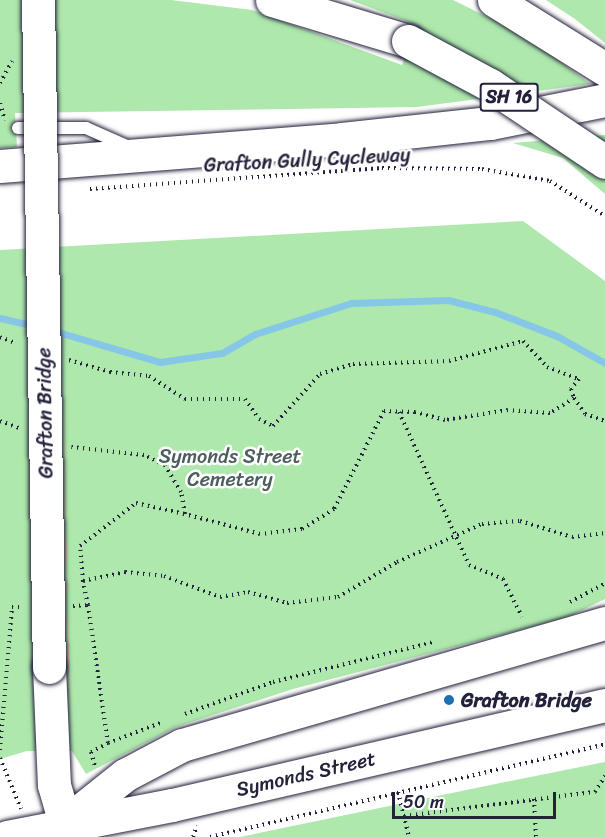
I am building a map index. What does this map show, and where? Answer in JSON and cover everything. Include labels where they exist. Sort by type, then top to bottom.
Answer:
[{"type":"main road","name":"Grafton Bridge","points":[[38,0],[51,756],[67,830]]},
{"type":"main road","name":"SH 16","points":[[272,0],[408,41],[490,85],[605,162]]},
{"type":"main road","points":[[494,0],[537,23],[605,69]]},
{"type":"main road","points":[[0,166],[146,155],[490,123],[605,100]]},
{"type":"main road","points":[[67,830],[125,775],[182,745],[605,623]]},
{"type":"main road","name":"Symonds Street","points":[[7,837],[67,830],[605,705]]},
{"type":"lane","points":[[18,128],[86,128],[146,155]]},
{"type":"path","points":[[0,83],[17,56]]},
{"type":"path","name":"Grafton Gully Cycleway","points":[[84,189],[382,168],[482,169],[550,181],[605,216]]},
{"type":"path","points":[[0,337],[21,344]]},
{"type":"path","points":[[63,359],[110,372],[149,376],[185,399],[245,399],[260,419],[273,426],[320,374],[353,364],[448,361],[523,341],[547,367],[579,379],[571,389],[574,398],[585,414],[605,421]]},
{"type":"path","points":[[88,605],[80,546],[136,503],[185,513],[260,534],[302,529],[334,509],[384,411],[445,420],[508,410],[550,413],[574,398]]},
{"type":"path","points":[[398,412],[458,535],[469,565],[503,579],[522,617]]},
{"type":"path","points":[[0,421],[22,429]]},
{"type":"path","points":[[66,445],[144,455],[165,465],[181,492],[185,513]]},
{"type":"path","points":[[83,581],[125,572],[164,576],[220,597],[248,592],[286,603],[338,597],[482,524],[520,521],[572,537],[605,534]]},
{"type":"path","points":[[563,605],[605,583]]},
{"type":"path","points":[[512,620],[532,614]]},
{"type":"path","points":[[108,743],[273,682],[442,639]]},
{"type":"path","points":[[210,837],[605,744]]},
{"type":"path","points":[[0,758],[14,796],[20,803]]},
{"type":"path","points":[[404,816],[595,792],[605,776]]},
{"type":"path","points":[[398,792],[409,837]]},
{"type":"path","points":[[534,800],[536,837]]},
{"type":"green space","points":[[0,0],[171,0],[252,10],[402,65],[417,25],[350,0],[453,0],[526,36],[590,84],[417,107],[15,113],[17,147],[0,148]]},
{"type":"green space","points":[[546,0],[605,0],[605,43],[575,19]]},
{"type":"green space","points":[[605,135],[605,194],[563,158],[513,143]]},
{"type":"green space","name":"Symonds Street Cemetery","points":[[523,221],[605,281],[605,599],[566,618],[293,689],[176,727],[86,774],[72,751],[27,751],[0,759],[0,250]]},
{"type":"green space","points":[[605,762],[605,837],[240,837],[505,782]]},
{"type":"building","points":[[63,355],[70,710],[68,666]]},
{"type":"waterway","points":[[51,330],[160,362],[222,353],[255,334],[351,303],[448,300],[495,312],[557,336],[605,363]]},
{"type":"waterway","points":[[0,318],[35,326]]},
{"type":"place","name":"Grafton Bridge","points":[[449,700]]}]
